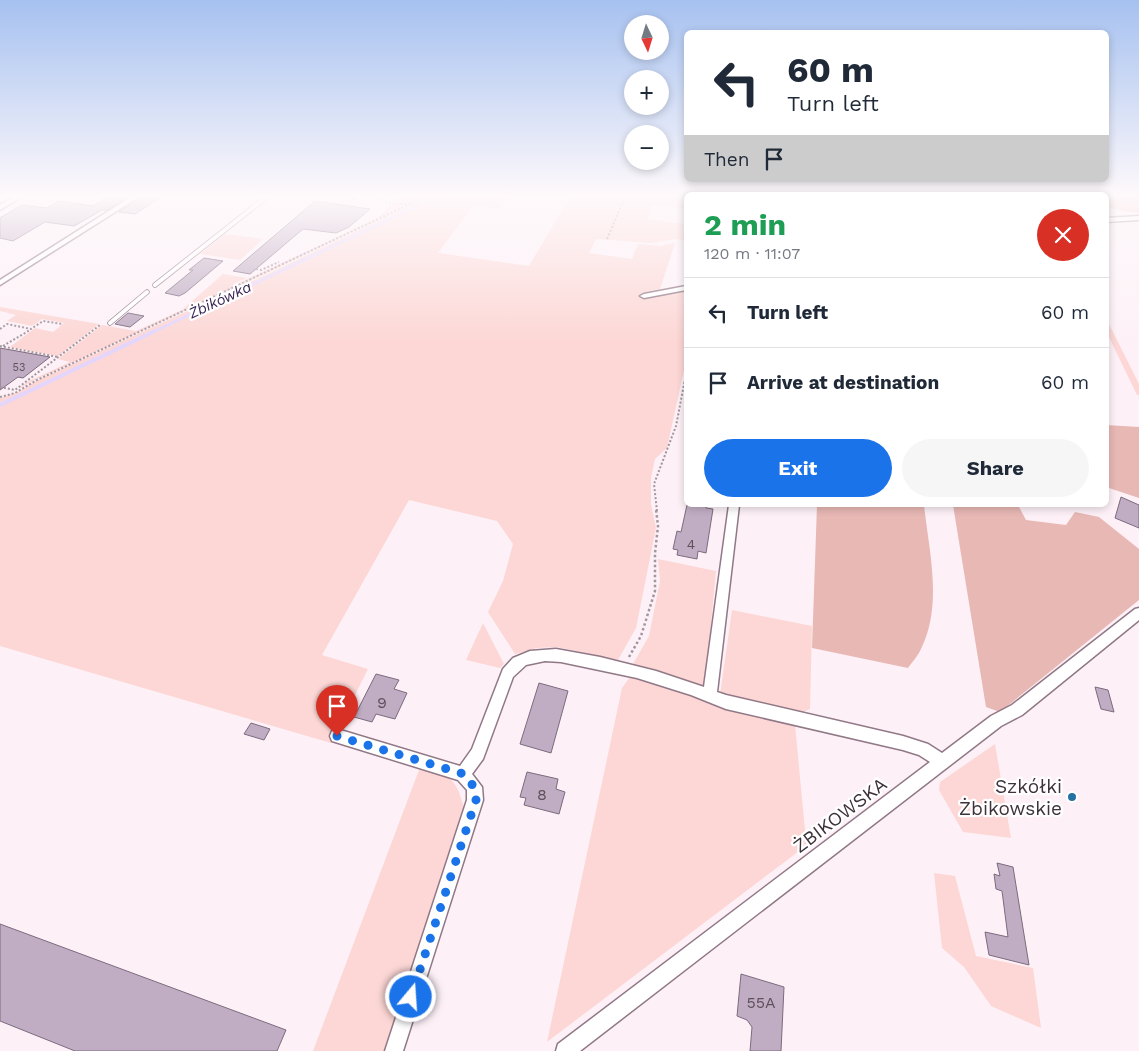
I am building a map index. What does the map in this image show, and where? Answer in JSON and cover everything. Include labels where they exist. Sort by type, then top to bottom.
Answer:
[{"type":"street","points":[[0,283],[62,244]]},
{"type":"street","points":[[644,296],[684,288]]},
{"type":"street","points":[[710,695],[734,507]]},
{"type":"street","name":"ŻBIKOWSKA","points":[[565,1051],[996,721],[1017,710],[1139,613]]},
{"type":"street","points":[[464,774],[478,754],[508,673],[514,664],[522,659],[541,654],[622,668],[710,695],[726,702],[903,742],[923,749],[943,762]]},
{"type":"street","points":[[337,736],[464,774],[474,787],[476,800],[394,1051]]},
{"type":"lane","points":[[155,285],[160,279],[206,244]]},
{"type":"lane","points":[[110,323],[148,292]]},
{"type":"path","points":[[0,397],[16,393],[45,376],[328,244]]},
{"type":"path","points":[[256,269],[262,270],[279,262]]},
{"type":"path","points":[[1,346],[43,320],[62,324]]},
{"type":"path","points":[[0,329],[7,324],[31,329]]},
{"type":"path","points":[[0,387],[15,390],[100,325]]},
{"type":"path","points":[[1,346],[58,357]]},
{"type":"path","points":[[622,668],[641,636],[655,591],[655,554],[658,526],[654,484],[676,426],[684,384]]},
{"type":"shaded area","points":[[212,244],[257,244],[240,260],[200,254]]},
{"type":"shaded area","points":[[322,244],[326,244],[18,389],[27,382],[70,362],[58,359],[102,325],[136,331],[182,310],[223,274],[247,278],[235,283],[237,284]]},
{"type":"shaded area","points":[[329,244],[445,244],[438,253],[529,266],[542,244],[593,244],[589,253],[632,259],[638,244],[660,246],[675,244],[660,289],[642,293],[645,297],[684,289],[684,370],[667,448],[655,459],[651,478],[651,504],[656,528],[636,628],[618,660],[557,647],[537,648],[515,654],[488,612],[503,581],[513,544],[497,521],[409,500],[322,655],[368,669],[331,743],[0,646],[0,398],[16,393],[38,380]]},
{"type":"shaded area","points":[[0,307],[99,324],[58,356],[10,347],[35,328],[53,332],[64,323],[42,319],[32,326],[7,321],[16,315],[0,311]]},
{"type":"shaded area","points":[[1109,324],[1139,384],[1139,395],[1137,395],[1109,337]]},
{"type":"shaded area","points":[[1109,425],[1139,427],[1139,498],[1109,488]]},
{"type":"shaded area","points":[[817,507],[924,507],[933,578],[933,596],[928,632],[917,657],[908,668],[812,648]]},
{"type":"shaded area","points":[[953,507],[1019,507],[1026,520],[1066,525],[1075,512],[1099,517],[1139,549],[1139,600],[1000,712],[986,707]]},
{"type":"shaded area","points":[[658,559],[716,571],[705,689],[633,664],[649,636],[660,581]]},
{"type":"shaded area","points":[[732,610],[812,626],[810,709],[801,713],[720,695]]},
{"type":"shaded area","points":[[483,623],[504,664],[500,668],[466,660]]},
{"type":"shaded area","points":[[630,677],[700,698],[719,708],[795,725],[805,830],[811,842],[547,1042],[622,688]]},
{"type":"shaded area","points":[[995,744],[1011,838],[963,832],[939,790],[940,782]]},
{"type":"shaded area","points":[[419,770],[438,774],[455,784],[464,809],[384,1051],[313,1051]]},
{"type":"shaded area","points":[[934,873],[955,876],[976,956],[1033,968],[1041,1028],[991,1006],[964,967],[942,948]]},
{"type":"building","points":[[265,244],[285,244],[250,274],[233,271]]},
{"type":"building","points":[[204,258],[223,261],[185,293],[179,296],[165,293],[193,270],[189,270]]},
{"type":"building","points":[[128,313],[144,316],[130,327],[115,324]]},
{"type":"building","points":[[0,348],[50,357],[23,378],[18,377],[0,390]]},
{"type":"building","points":[[1121,497],[1139,505],[1139,528],[1115,518]]},
{"type":"building","points":[[687,507],[713,509],[706,553],[698,551],[697,559],[677,555],[678,550],[673,549],[677,531],[681,532]]},
{"type":"building","points":[[376,674],[399,680],[394,689],[407,693],[395,719],[376,714],[372,722],[354,717]]},
{"type":"building","points":[[539,683],[568,691],[551,753],[520,744]]},
{"type":"building","points":[[1095,687],[1108,690],[1114,712],[1101,709]]},
{"type":"building","points":[[251,723],[270,729],[264,740],[244,734]]},
{"type":"building","points":[[527,772],[558,779],[556,789],[565,792],[559,814],[524,805],[526,798],[520,797]]},
{"type":"building","points":[[997,863],[1013,867],[1029,965],[989,955],[985,932],[1008,937],[1002,891],[996,889],[994,874],[1000,876]]},
{"type":"building","points":[[0,924],[286,1030],[277,1051],[75,1051],[0,1021]]},
{"type":"building","points":[[741,974],[784,987],[781,1051],[750,1051],[752,1027],[747,1020],[737,1016]]},
{"type":"waterway","name":"Żbikówka","points":[[153,332],[337,244]]},
{"type":"waterway","name":"Żbikówka","points":[[0,405],[155,331]]},
{"type":"place","name":"Szkółki Żbikowskie","points":[[1072,797]]},
{"type":"route","points":[[337,736],[464,774],[474,787],[476,800],[411,997]]}]
